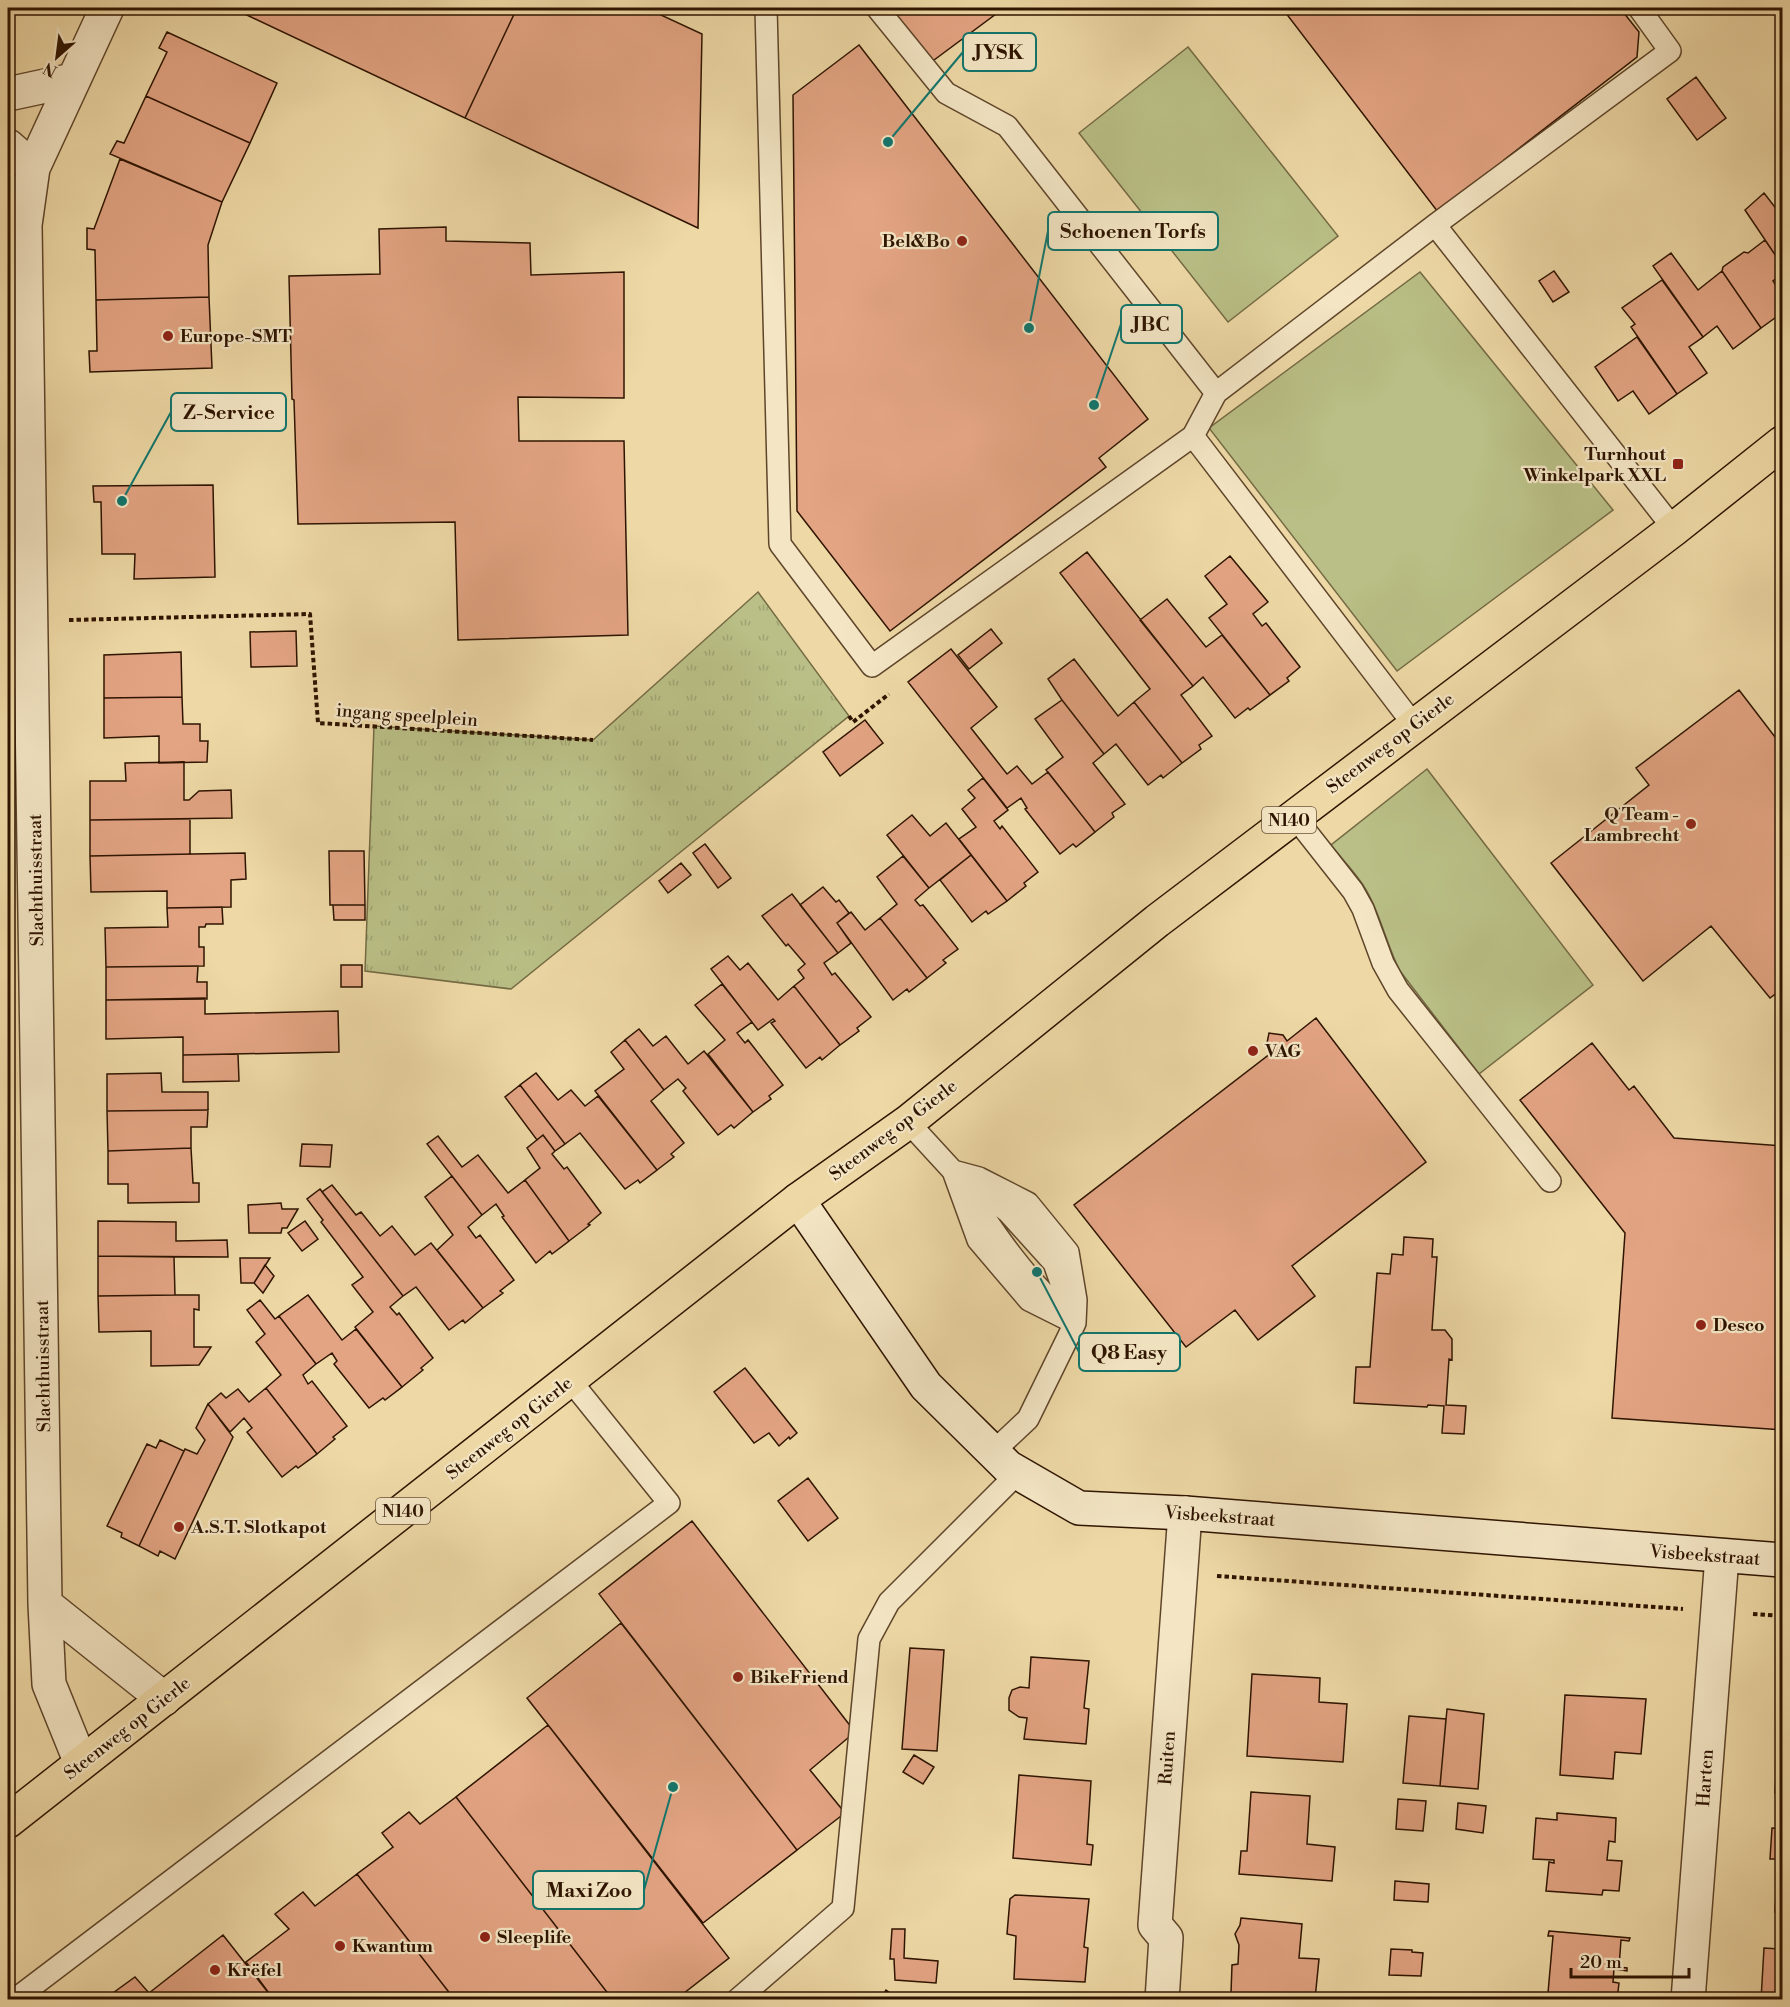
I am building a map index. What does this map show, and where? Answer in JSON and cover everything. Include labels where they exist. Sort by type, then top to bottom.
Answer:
[{"type":"main road","name":"Steenweg op Gierle","points":[[8,1821],[798,1200],[908,1122],[1157,921],[1674,529],[1782,443]]},
{"type":"street","name":"Slachthuisstraat","points":[[81,1763],[49,1684],[45,1604],[25,225],[33,168],[107,8]]},
{"type":"street","points":[[8,94],[73,80]]},
{"type":"street","points":[[8,146],[33,168]]},
{"type":"street","name":"Visbeekstraat","points":[[798,1200],[926,1386],[1008,1467],[1079,1508],[1185,1513],[1782,1560]]},
{"type":"street","name":"Ruiten","points":[[1162,2000],[1166,1938],[1155,1925],[1185,1513]]},
{"type":"street","name":"Harten","points":[[1688,2000],[1722,1556]]},
{"type":"street","points":[[45,1604],[164,1699]]},
{"type":"lane","points":[[766,8],[780,544],[872,666],[1193,436],[1216,393],[1435,225],[1670,51],[1639,8]]},
{"type":"lane","points":[[877,8],[946,93],[1007,126],[1216,393]]},
{"type":"lane","points":[[1435,225],[1674,529]]},
{"type":"lane","points":[[1193,436],[1414,725]]},
{"type":"lane","points":[[1294,816],[1353,891],[1363,909],[1383,963],[1398,990],[1550,1181]]},
{"type":"lane","points":[[908,1122],[953,1171],[978,1240],[1029,1300],[1076,1323]]},
{"type":"lane","points":[[953,1171],[979,1179],[1028,1203],[1068,1252],[1076,1300],[1076,1323],[1028,1419],[993,1452]]},
{"type":"lane","points":[[14,2000],[669,1503],[570,1380]]},
{"type":"lane","points":[[737,2000],[843,1908],[869,1639],[890,1602],[1018,1473]]},
{"type":"path","name":"ingang speelplein","points":[[32,621],[310,614],[318,723],[593,740]]},
{"type":"path","points":[[849,716],[854,722],[891,693]]},
{"type":"path","points":[[1181,1573],[1782,1616]]},
{"type":"green space","points":[[1188,47],[1338,236],[1228,322],[1079,133]]},
{"type":"green space","points":[[1420,272],[1613,510],[1397,671],[1209,428]]},
{"type":"green space","points":[[758,592],[849,716],[511,989],[365,971],[374,726],[593,740]]},
{"type":"green space","points":[[1427,769],[1593,985],[1479,1074],[1400,971],[1369,895],[1331,845]]},
{"type":"building","points":[[232,8],[517,8],[465,118]]},
{"type":"building","points":[[517,8],[646,8],[702,34],[698,228],[465,118]]},
{"type":"building","points":[[888,8],[1004,8],[930,63]]},
{"type":"building","points":[[1282,8],[1620,8],[1639,32],[1637,57],[1504,160],[1507,167],[1441,216]]},
{"type":"building","points":[[167,32],[277,83],[250,143],[146,96],[167,52],[159,48]]},
{"type":"building","points":[[859,45],[1148,419],[1099,458],[1106,467],[890,631],[797,511],[793,95]]},
{"type":"building","points":[[1696,77],[1726,118],[1697,140],[1667,99]]},
{"type":"building","points":[[146,96],[250,143],[222,202],[110,154],[117,141],[124,143]]},
{"type":"building","points":[[120,159],[222,202],[208,245],[209,297],[96,300],[95,250],[87,249],[87,228],[94,229]]},
{"type":"building","points":[[1764,193],[1782,214],[1782,265],[1745,210]]},
{"type":"building","points":[[446,227],[446,241],[530,243],[531,275],[624,272],[624,398],[518,397],[519,441],[624,441],[628,635],[458,640],[455,522],[298,524],[289,276],[380,274],[379,229]]},
{"type":"building","points":[[1765,240],[1782,265],[1782,274],[1773,281],[1782,295],[1782,313],[1761,328],[1722,271],[1723,267]]},
{"type":"building","points":[[1671,253],[1698,290],[1722,271],[1761,328],[1733,349],[1717,326],[1703,337],[1653,266]]},
{"type":"building","points":[[1554,271],[1569,292],[1553,302],[1539,281]]},
{"type":"building","points":[[1662,280],[1703,337],[1689,347],[1707,373],[1677,394],[1631,327],[1635,324],[1622,308]]},
{"type":"building","points":[[209,297],[212,368],[90,372],[89,351],[97,351],[96,300]]},
{"type":"building","points":[[1637,337],[1677,394],[1649,414],[1633,391],[1618,401],[1595,367]]},
{"type":"building","points":[[213,485],[215,577],[134,579],[135,554],[102,554],[101,502],[94,502],[93,486]]},
{"type":"building","points":[[1087,552],[1193,686],[1181,695],[1212,736],[1199,745],[1201,749],[1182,763],[1134,702],[1150,689],[1060,573]]},
{"type":"building","points":[[1230,556],[1268,602],[1253,614],[1262,626],[1266,623],[1300,667],[1287,678],[1289,681],[1270,695],[1209,618],[1227,604],[1205,576]]},
{"type":"building","points":[[1167,599],[1206,647],[1222,635],[1270,695],[1235,718],[1203,677],[1193,686],[1140,620]]},
{"type":"building","points":[[991,629],[1002,643],[969,669],[958,655]]},
{"type":"building","points":[[296,631],[297,666],[251,667],[250,632]]},
{"type":"building","points":[[951,649],[997,707],[971,728],[1007,774],[1017,766],[1032,784],[1048,772],[1095,832],[1076,847],[1073,844],[1060,854],[1025,809],[1027,808],[1021,798],[1007,808],[908,682]]},
{"type":"building","points":[[181,652],[182,697],[104,698],[104,655]]},
{"type":"building","points":[[1074,659],[1118,716],[1134,702],[1182,763],[1163,778],[1161,775],[1148,785],[1116,744],[1104,754],[1048,679]]},
{"type":"building","name":"Q Team - Lambrecht","points":[[1739,690],[1782,746],[1782,989],[1770,998],[1711,926],[1643,981],[1551,863],[1649,785],[1636,768]]},
{"type":"building","points":[[182,697],[183,724],[200,724],[200,741],[208,741],[207,762],[159,763],[159,736],[104,738],[104,698]]},
{"type":"building","points":[[1062,700],[1104,754],[1093,763],[1125,804],[1112,813],[1114,817],[1095,832],[1046,770],[1063,757],[1035,719]]},
{"type":"building","points":[[865,720],[883,743],[840,776],[823,752]]},
{"type":"building","points":[[184,762],[184,800],[189,800],[199,791],[231,790],[232,818],[90,820],[90,781],[126,781],[125,763]]},
{"type":"building","points":[[983,778],[1008,810],[994,821],[1000,829],[1002,826],[1038,872],[1024,883],[1026,886],[1007,901],[959,839],[976,827],[962,809],[975,798],[968,790]]},
{"type":"building","points":[[912,815],[930,836],[946,823],[971,855],[929,888],[887,835]]},
{"type":"building","points":[[190,819],[190,854],[90,856],[90,820]]},
{"type":"building","points":[[705,844],[731,878],[718,888],[693,853]]},
{"type":"building","points":[[329,851],[364,851],[365,905],[330,905]]},
{"type":"building","points":[[245,853],[246,879],[231,880],[231,907],[167,908],[167,891],[91,892],[90,856]]},
{"type":"building","points":[[971,855],[1007,901],[988,914],[986,911],[972,922],[940,880]]},
{"type":"building","points":[[903,856],[929,888],[915,900],[920,906],[923,905],[958,949],[943,960],[946,963],[927,978],[880,918],[897,904],[877,877]]},
{"type":"building","points":[[681,863],[691,875],[668,893],[659,881]]},
{"type":"building","points":[[823,887],[836,902],[839,900],[849,913],[837,923],[851,943],[838,953],[800,905]]},
{"type":"building","points":[[792,894],[838,953],[824,963],[832,975],[835,973],[871,1017],[857,1028],[859,1031],[840,1045],[794,986],[804,978],[798,970],[805,964],[788,944],[786,946],[762,916]]},
{"type":"building","points":[[333,905],[365,905],[365,920],[334,920]]},
{"type":"building","points":[[222,907],[223,924],[206,924],[205,927],[199,927],[199,947],[204,947],[204,966],[106,967],[105,928],[168,927],[167,908]]},
{"type":"building","points":[[851,912],[865,930],[880,918],[927,978],[909,992],[907,989],[893,1000],[837,923]]},
{"type":"building","points":[[728,956],[740,970],[748,963],[778,1000],[794,986],[840,1045],[822,1060],[820,1057],[806,1068],[771,1023],[775,1021],[773,1019],[758,1030],[711,969]]},
{"type":"building","points":[[341,965],[362,965],[362,987],[341,987]]},
{"type":"building","points":[[198,966],[197,982],[207,982],[207,999],[106,1000],[106,967]]},
{"type":"building","points":[[722,984],[752,1022],[737,1033],[745,1043],[748,1040],[783,1085],[769,1096],[771,1099],[753,1112],[708,1054],[725,1040],[695,1005]]},
{"type":"building","points":[[205,998],[205,1014],[338,1011],[339,1052],[183,1055],[183,1037],[106,1039],[106,1000]]},
{"type":"building","points":[[1316,1018],[1426,1162],[1292,1266],[1315,1296],[1258,1340],[1235,1310],[1186,1347],[1074,1205],[1271,1053],[1266,1048],[1269,1033],[1283,1035],[1287,1041]]},
{"type":"building","points":[[639,1029],[653,1046],[666,1036],[688,1064],[704,1051],[753,1112],[734,1128],[731,1125],[718,1135],[683,1091],[686,1088],[678,1079],[664,1090],[625,1040]]},
{"type":"building","points":[[625,1040],[664,1090],[651,1101],[684,1143],[671,1154],[674,1157],[657,1170],[595,1091],[624,1069],[611,1052]]},
{"type":"building","name":"Desco","points":[[1592,1043],[1629,1090],[1634,1086],[1674,1138],[1782,1146],[1782,1430],[1612,1418],[1625,1233],[1520,1100]]},
{"type":"building","points":[[238,1054],[239,1081],[183,1082],[183,1055]]},
{"type":"building","points":[[161,1073],[162,1092],[208,1092],[208,1110],[107,1111],[107,1074]]},
{"type":"building","points":[[536,1073],[558,1100],[571,1090],[585,1106],[598,1096],[657,1170],[640,1183],[638,1180],[625,1189],[580,1133],[565,1144],[520,1085]]},
{"type":"building","points":[[520,1085],[565,1144],[555,1151],[543,1135],[537,1140],[505,1097]]},
{"type":"building","points":[[208,1110],[207,1127],[191,1127],[191,1148],[108,1151],[107,1111]]},
{"type":"building","points":[[543,1135],[555,1151],[552,1154],[564,1169],[567,1167],[601,1213],[569,1241],[525,1180],[540,1168],[527,1148]]},
{"type":"building","points":[[438,1136],[462,1167],[478,1155],[508,1193],[525,1180],[569,1241],[552,1254],[550,1251],[536,1263],[502,1217],[504,1216],[496,1204],[482,1215],[427,1144]]},
{"type":"building","points":[[302,1144],[332,1145],[330,1167],[300,1166]]},
{"type":"building","points":[[191,1148],[193,1183],[199,1183],[199,1202],[128,1203],[128,1184],[108,1184],[108,1151]]},
{"type":"building","points":[[452,1176],[482,1215],[468,1227],[476,1238],[480,1235],[514,1280],[500,1291],[503,1293],[483,1308],[437,1250],[453,1235],[425,1197]]},
{"type":"building","points":[[332,1185],[356,1215],[361,1212],[380,1236],[392,1226],[415,1255],[431,1243],[483,1308],[465,1323],[463,1320],[449,1330],[416,1287],[403,1296],[322,1192]]},
{"type":"building","points":[[320,1189],[403,1296],[390,1307],[397,1315],[399,1313],[433,1358],[421,1368],[423,1370],[402,1387],[355,1327],[373,1312],[352,1285],[363,1277],[321,1222],[323,1220],[307,1199]]},
{"type":"building","points":[[281,1203],[282,1209],[298,1209],[287,1228],[282,1228],[281,1233],[249,1233],[248,1205]]},
{"type":"building","points":[[98,1221],[176,1222],[176,1241],[227,1240],[228,1257],[98,1256]]},
{"type":"building","points":[[305,1221],[318,1239],[302,1251],[288,1233]]},
{"type":"building","points":[[1404,1237],[1433,1239],[1432,1257],[1437,1257],[1432,1330],[1445,1330],[1452,1339],[1452,1360],[1449,1359],[1446,1405],[1466,1406],[1464,1434],[1442,1433],[1444,1406],[1354,1403],[1356,1367],[1370,1367],[1377,1273],[1390,1274],[1392,1254],[1403,1255]]},
{"type":"building","points":[[98,1256],[174,1257],[175,1295],[98,1296]]},
{"type":"building","points":[[240,1258],[270,1258],[254,1283],[241,1283]]},
{"type":"building","points":[[265,1265],[274,1276],[263,1293],[254,1283]]},
{"type":"building","points":[[199,1295],[199,1310],[194,1309],[194,1347],[211,1347],[199,1365],[151,1366],[151,1331],[99,1332],[98,1296]]},
{"type":"building","points":[[308,1295],[342,1340],[356,1329],[402,1387],[385,1400],[383,1398],[369,1408],[334,1364],[337,1361],[332,1353],[316,1364],[279,1316]]},
{"type":"building","points":[[260,1300],[275,1319],[279,1316],[316,1364],[303,1375],[308,1384],[312,1381],[347,1426],[317,1454],[266,1388],[281,1375],[256,1342],[265,1334],[247,1310]]},
{"type":"building","points":[[745,1368],[797,1433],[779,1446],[769,1433],[754,1443],[714,1392]]},
{"type":"building","points":[[266,1388],[317,1454],[282,1477],[247,1432],[252,1428],[244,1418],[230,1432],[208,1404],[221,1393],[226,1398],[238,1389],[249,1402]]},
{"type":"building","points":[[208,1404],[233,1437],[175,1559],[160,1551],[158,1556],[139,1546],[185,1449],[197,1454],[205,1440],[196,1428]]},
{"type":"building","points":[[160,1440],[184,1451],[139,1546],[121,1537],[122,1533],[107,1526],[147,1444],[156,1448]]},
{"type":"building","points":[[808,1478],[838,1518],[808,1541],[778,1501]]},
{"type":"building","name":"BikeFriend","points":[[692,1521],[855,1732],[810,1770],[845,1813],[797,1850],[599,1594]]},
{"type":"building","points":[[621,1623],[797,1850],[703,1923],[527,1698]]},
{"type":"building","points":[[910,1648],[944,1650],[937,1751],[902,1749]]},
{"type":"building","points":[[1031,1657],[1089,1661],[1084,1708],[1089,1709],[1086,1744],[1024,1739],[1027,1718],[1019,1717],[1009,1710],[1009,1698],[1012,1690],[1020,1687],[1029,1688]]},
{"type":"building","points":[[1252,1674],[1320,1678],[1319,1702],[1347,1704],[1343,1762],[1247,1756]]},
{"type":"building","points":[[1565,1695],[1646,1699],[1641,1754],[1615,1752],[1613,1779],[1560,1775]]},
{"type":"building","points":[[1447,1709],[1484,1714],[1478,1789],[1440,1786]]},
{"type":"building","points":[[1409,1716],[1446,1719],[1440,1786],[1403,1783]]},
{"type":"building","points":[[548,1725],[729,1958],[675,2000],[613,2000],[456,1797]]},
{"type":"building","points":[[1778,1741],[1782,1741],[1782,1793],[1775,1793]]},
{"type":"building","points":[[914,1755],[934,1767],[923,1784],[903,1772]]},
{"type":"building","points":[[1019,1775],[1091,1781],[1087,1844],[1093,1845],[1091,1865],[1013,1858]]},
{"type":"building","points":[[1251,1792],[1310,1796],[1307,1844],[1335,1847],[1332,1881],[1239,1874],[1241,1851],[1247,1851]]},
{"type":"building","name":"Sleeplife","points":[[456,1797],[613,2000],[455,2000],[357,1874],[393,1847],[382,1833],[409,1812],[420,1824]]},
{"type":"building","points":[[1398,1799],[1426,1801],[1423,1831],[1396,1829]]},
{"type":"building","points":[[1458,1803],[1486,1806],[1483,1833],[1456,1829]]},
{"type":"building","points":[[1557,1813],[1616,1818],[1615,1842],[1609,1841],[1607,1860],[1622,1861],[1619,1891],[1603,1890],[1602,1895],[1546,1891],[1549,1862],[1554,1863],[1554,1860],[1533,1859],[1536,1818],[1557,1820]]},
{"type":"building","points":[[1772,1828],[1782,1829],[1782,1859],[1770,1859]]},
{"type":"building","points":[[1782,1872],[1782,1913],[1775,1912],[1777,1875]]},
{"type":"building","name":"Kwantum","points":[[357,1874],[455,2000],[274,2000],[246,1962],[289,1929],[275,1914],[303,1892],[315,1906]]},
{"type":"building","points":[[1395,1881],[1429,1884],[1428,1902],[1394,1900]]},
{"type":"building","points":[[1015,1895],[1089,1899],[1084,1947],[1088,1948],[1085,1982],[1014,1979],[1016,1936],[1007,1934],[1010,1899]]},
{"type":"building","points":[[1241,1918],[1302,1924],[1299,1958],[1319,1959],[1315,1999],[1231,1993],[1232,1965],[1238,1964],[1239,1945],[1235,1934]]},
{"type":"building","points":[[892,1929],[905,1929],[904,1958],[938,1961],[936,1983],[895,1980],[894,1959],[890,1959]]},
{"type":"building","points":[[1549,1931],[1630,1938],[1629,1941],[1621,1940],[1619,1967],[1627,1968],[1627,1971],[1614,1969],[1613,1982],[1619,1983],[1617,2000],[1543,2000],[1551,1999],[1551,1993],[1548,1993],[1553,1936],[1548,1936]]},
{"type":"building","name":"Krëfel","points":[[223,1935],[274,2000],[106,1998],[135,1977],[149,1993]]},
{"type":"building","points":[[1764,1948],[1782,1949],[1782,2000],[1761,2000]]},
{"type":"building","points":[[1391,1949],[1423,1953],[1421,1976],[1389,1975]]},
{"type":"building","points":[[886,1990],[900,2000],[880,2000]]},
{"type":"place","name":"JYSK","points":[[888,142]]},
{"type":"place","name":"Bel&Bo","points":[[962,241]]},
{"type":"place","name":"Schoenen Torfs","points":[[1029,328]]},
{"type":"place","name":"Europe-SMT","points":[[168,336]]},
{"type":"place","name":"JBC","points":[[1094,405]]},
{"type":"place","name":"Turnhout Winkelpark XXL","points":[[1678,464]]},
{"type":"place","name":"Z-Service","points":[[122,501]]},
{"type":"place","name":"Q Team - Lambrecht","points":[[1691,824]]},
{"type":"place","name":"VAG","points":[[1253,1051]]},
{"type":"place","name":"Q8 Easy","points":[[1037,1272]]},
{"type":"place","name":"Desco","points":[[1701,1325]]},
{"type":"place","name":"A.S.T. Slotkapot","points":[[179,1527]]},
{"type":"place","name":"BikeFriend","points":[[738,1677]]},
{"type":"place","name":"Maxi Zoo","points":[[673,1787]]},
{"type":"place","name":"Sleeplife","points":[[485,1937]]},
{"type":"place","name":"Kwantum","points":[[340,1946]]},
{"type":"place","name":"Krëfel","points":[[215,1970]]}]
